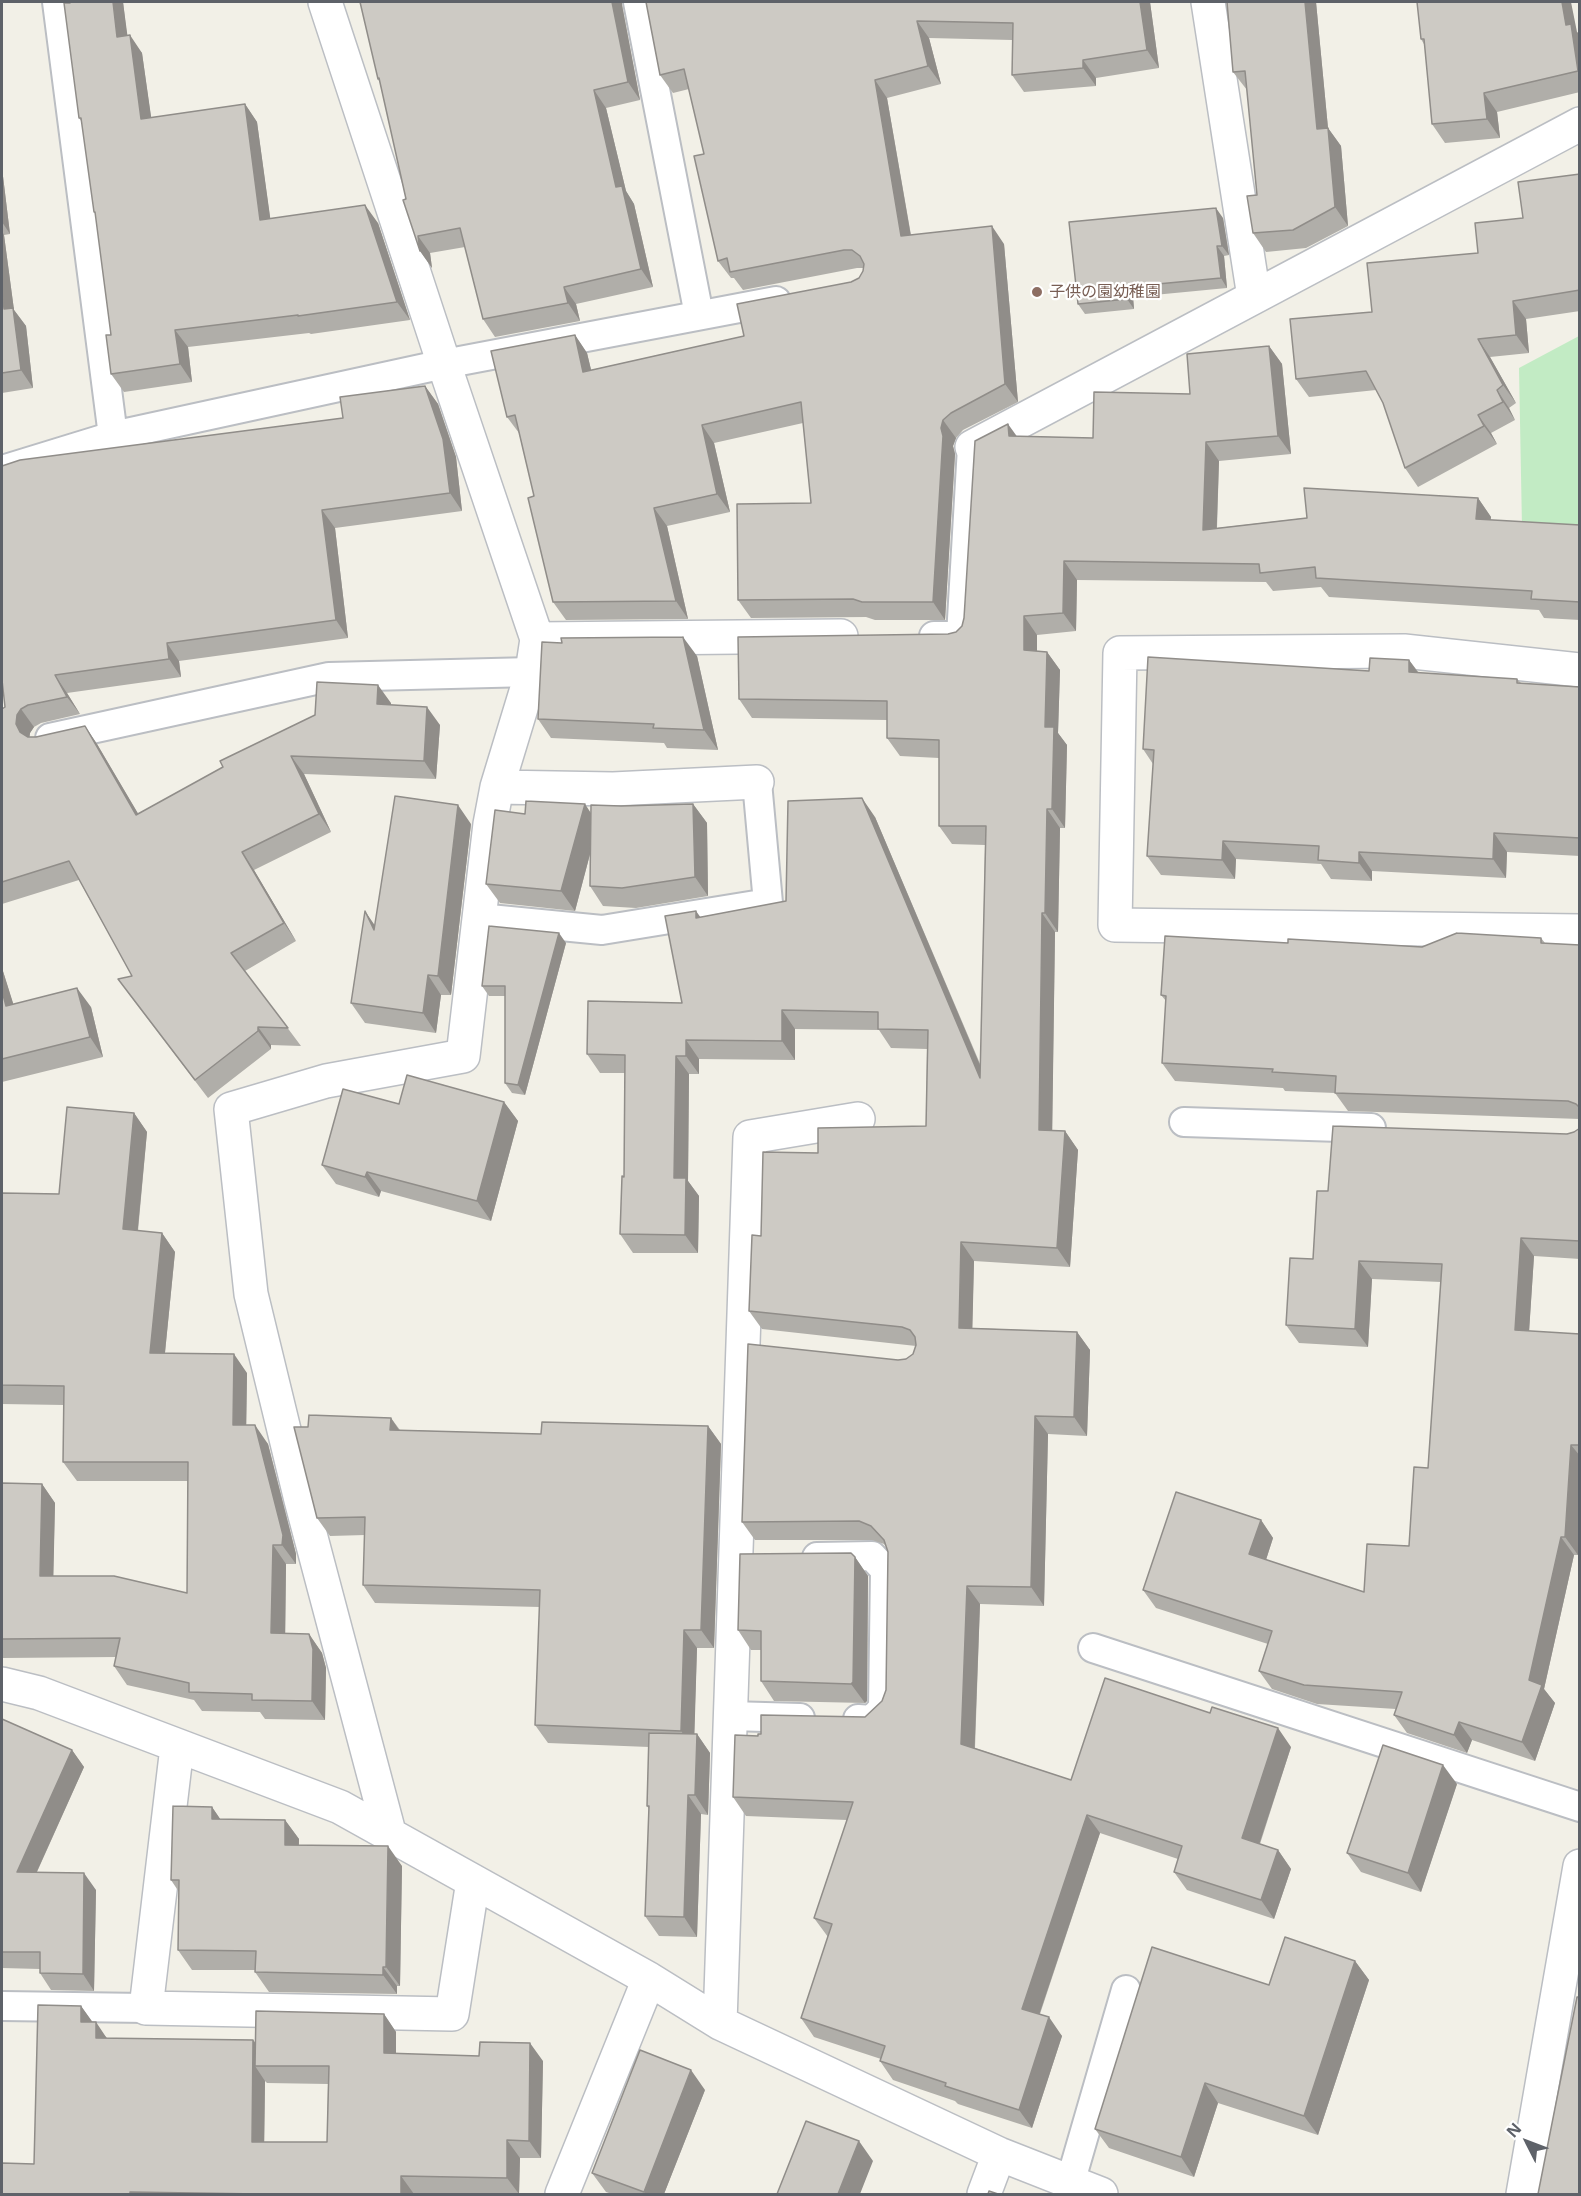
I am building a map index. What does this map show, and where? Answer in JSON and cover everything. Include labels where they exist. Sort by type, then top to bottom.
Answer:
[{"type":"street","points":[[325,2],[537,639],[532,672],[497,787],[490,824],[463,1056],[326,1081],[231,1109],[251,1294],[301,1500],[390,1836]]},
{"type":"street","points":[[1208,2],[1254,297]]},
{"type":"street","points":[[972,447],[1580,124]]},
{"type":"street","points":[[537,639],[867,636]]},
{"type":"street","points":[[1580,670],[1404,651],[1120,653],[1115,926],[1580,931]]},
{"type":"street","points":[[497,787],[613,789],[758,782]]},
{"type":"street","points":[[720,2023],[730,1716],[747,1557],[754,1345],[750,1137],[858,1119]]},
{"type":"street","points":[[2,1684],[39,1693],[340,1808],[649,1979],[720,2023],[999,2154],[1101,2194]]},
{"type":"street","points":[[177,1747],[146,2008],[452,2014],[473,1881]]},
{"type":"street","points":[[1523,2194],[1580,1866]]},
{"type":"street","points":[[562,2194],[649,1979]]},
{"type":"street","points":[[984,2194],[999,2154]]},
{"type":"lane","points":[[57,2],[113,436]]},
{"type":"lane","points":[[638,2],[699,315]]},
{"type":"lane","points":[[2,470],[113,436],[444,364],[803,295]]},
{"type":"lane","points":[[914,636],[962,636],[972,447]]},
{"type":"lane","points":[[45,740],[329,677],[532,672]]},
{"type":"lane","points":[[479,918],[602,930],[768,903],[758,782]]},
{"type":"lane","points":[[1184,1122],[1400,1129]]},
{"type":"lane","points":[[730,1716],[872,1720],[883,1708],[885,1570],[872,1556],[792,1557]]},
{"type":"lane","points":[[1093,1648],[1580,1807]]},
{"type":"lane","points":[[1070,2182],[1126,1990]]},
{"type":"lane","points":[[2,2006],[146,2008]]},
{"type":"green space","points":[[1579,336],[1579,528],[1522,528],[1519,368]]},
{"type":"building","points":[[113,2],[117,37],[130,35],[141,119],[245,104],[260,220],[365,205],[397,302],[175,330],[180,364],[111,374],[106,335],[111,335],[64,3]]},
{"type":"building","points":[[360,2],[612,2],[628,82],[594,90],[616,187],[622,186],[641,269],[564,287],[568,303],[483,319],[460,228],[418,236],[420,251],[403,200],[406,199]]},
{"type":"building","points":[[646,2],[1140,2],[1147,50],[1083,60],[1083,68],[1012,75],[1013,23],[917,21],[928,66],[875,80],[901,236],[992,226],[1005,384],[951,413],[943,420],[933,602],[862,602],[853,599],[738,600],[737,504],[811,503],[801,402],[702,425],[717,494],[654,508],[676,601],[553,602],[528,498],[534,496],[515,415],[507,417],[491,351],[575,335],[583,372],[744,336],[737,304],[851,282],[859,278],[863,271],[864,264],[860,256],[852,250],[730,272],[727,258],[718,261],[694,156],[704,154],[684,69],[660,75]]},
{"type":"building","points":[[1227,2],[1305,2],[1317,129],[1328,128],[1335,207],[1293,230],[1253,233],[1247,196],[1257,195],[1245,71],[1233,72]]},
{"type":"building","points":[[1417,2],[1562,2],[1566,25],[1571,24],[1578,71],[1484,93],[1487,119],[1432,124],[1424,39],[1421,39]]},
{"type":"building","points":[[1580,174],[1580,290],[1513,301],[1516,335],[1478,339],[1503,385],[1497,390],[1503,402],[1478,415],[1484,426],[1405,468],[1383,403],[1366,371],[1296,379],[1290,319],[1372,312],[1367,263],[1478,253],[1475,223],[1523,218],[1518,182]]},
{"type":"building","points":[[1216,208],[1222,246],[1217,246],[1221,278],[1126,287],[1127,299],[1078,304],[1069,222]]},
{"type":"building","points":[[2,290],[4,309],[13,308],[21,370],[2,373]]},
{"type":"building","points":[[1269,346],[1278,436],[1206,442],[1203,530],[1307,518],[1304,488],[1478,498],[1476,519],[1580,525],[1580,602],[1531,599],[1532,591],[1316,578],[1315,567],[1260,573],[1259,564],[1064,561],[1063,613],[1024,616],[1024,650],[1047,652],[1045,727],[1054,727],[1052,809],[1047,809],[1045,913],[1042,913],[1039,1130],[1065,1131],[1057,1248],[961,1242],[959,1328],[1077,1332],[1074,1417],[1035,1416],[1031,1587],[967,1586],[961,1744],[1071,1780],[1105,1678],[1210,1713],[1212,1707],[1278,1728],[1242,1838],[1278,1850],[1261,1900],[1174,1872],[1182,1846],[1087,1815],[1022,2009],[1049,2017],[1019,2110],[945,2086],[946,2083],[880,2061],[885,2046],[801,2018],[832,1924],[814,1918],[853,1802],[733,1797],[735,1735],[758,1736],[761,1734],[761,1715],[865,1717],[882,1701],[886,1690],[888,1552],[884,1540],[871,1526],[859,1521],[742,1522],[748,1344],[898,1360],[906,1359],[913,1354],[916,1345],[915,1337],[910,1330],[902,1327],[749,1311],[752,1235],[761,1236],[763,1152],[818,1153],[818,1128],[926,1126],[928,1030],[878,1029],[878,1012],[782,1010],[782,1041],[686,1040],[686,1056],[676,1056],[674,1178],[686,1178],[685,1235],[620,1234],[622,1176],[624,1177],[625,1055],[587,1054],[588,1001],[682,1003],[665,916],[696,911],[696,918],[786,901],[788,801],[862,798],[980,1078],[986,826],[939,826],[939,740],[887,738],[887,701],[739,699],[738,637],[948,634],[956,632],[962,626],[964,618],[975,441],[1008,424],[1009,436],[1093,438],[1094,392],[1190,394],[1187,354]]},
{"type":"building","points":[[425,386],[443,439],[450,493],[322,510],[336,620],[167,643],[169,659],[55,675],[67,697],[28,705],[17,715],[16,724],[20,732],[28,737],[85,726],[136,815],[223,767],[220,761],[315,715],[317,682],[378,685],[377,704],[427,707],[424,761],[291,756],[319,814],[242,852],[284,923],[231,953],[288,1028],[258,1027],[258,1031],[195,1080],[118,979],[132,976],[69,861],[2,882],[2,709],[5,707],[2,680],[2,466],[20,460],[343,418],[340,397]]},
{"type":"building","points":[[683,637],[704,730],[653,728],[654,724],[538,719],[542,642],[562,643],[561,638]]},
{"type":"building","points":[[1148,657],[1369,671],[1370,658],[1409,660],[1409,672],[1517,679],[1517,683],[1580,687],[1580,838],[1494,833],[1493,859],[1359,852],[1359,863],[1318,860],[1319,846],[1223,841],[1222,860],[1147,856],[1154,750],[1143,749]]},
{"type":"building","points":[[395,796],[458,805],[438,976],[428,975],[423,1013],[351,1003],[365,911],[374,930]]},
{"type":"building","points":[[526,801],[585,804],[561,891],[486,884],[495,810],[525,814]]},
{"type":"building","points":[[693,804],[695,877],[622,888],[590,886],[591,805]]},
{"type":"building","points":[[489,926],[559,933],[518,1085],[505,1083],[505,986],[482,986]]},
{"type":"building","points":[[1457,933],[1541,938],[1541,943],[1580,945],[1580,1108],[1568,1101],[1335,1093],[1336,1076],[1272,1072],[1273,1069],[1162,1063],[1166,996],[1161,995],[1165,936],[1288,943],[1288,939],[1422,947]]},
{"type":"building","points":[[77,988],[90,1037],[2,1059],[2,991],[6,1006]]},
{"type":"building","points":[[407,1075],[504,1102],[477,1201],[367,1172],[365,1177],[322,1165],[343,1089],[399,1104]]},
{"type":"building","points":[[67,1107],[134,1113],[123,1229],[162,1233],[150,1353],[234,1354],[233,1425],[255,1425],[283,1535],[282,1545],[273,1545],[271,1633],[309,1634],[313,1649],[312,1701],[252,1700],[252,1694],[189,1692],[189,1683],[114,1666],[120,1638],[2,1639],[2,1483],[42,1484],[40,1576],[114,1576],[187,1593],[188,1462],[63,1462],[64,1386],[2,1385],[2,1193],[59,1194]]},
{"type":"building","points":[[1333,1126],[1567,1134],[1580,1128],[1580,1241],[1521,1238],[1515,1330],[1580,1334],[1580,1445],[1571,1445],[1565,1537],[1561,1537],[1529,1680],[1542,1685],[1522,1742],[1459,1722],[1454,1735],[1394,1715],[1402,1692],[1304,1685],[1259,1671],[1272,1631],[1143,1590],[1176,1492],[1261,1520],[1249,1554],[1364,1592],[1367,1544],[1409,1546],[1414,1467],[1428,1468],[1442,1264],[1359,1261],[1355,1329],[1286,1325],[1290,1258],[1313,1259],[1317,1191],[1328,1191]]},
{"type":"building","points":[[309,1415],[391,1418],[390,1430],[541,1434],[542,1422],[708,1426],[701,1630],[684,1630],[681,1731],[535,1725],[540,1590],[363,1585],[365,1517],[317,1518],[294,1427],[308,1427]]},
{"type":"building","points":[[851,1553],[855,1557],[853,1682],[851,1684],[761,1681],[761,1631],[738,1630],[740,1554]]},
{"type":"building","points":[[2,1719],[72,1750],[17,1872],[84,1873],[83,1974],[40,1973],[40,1952],[2,1952]]},
{"type":"building","points":[[649,1733],[697,1734],[695,1795],[688,1795],[684,1917],[645,1916]]},
{"type":"building","points":[[1383,1745],[1443,1765],[1408,1873],[1347,1853]]},
{"type":"building","points":[[173,1806],[212,1807],[212,1819],[285,1820],[285,1845],[388,1846],[386,1967],[383,1967],[383,1975],[255,1972],[256,1951],[178,1950],[179,1880],[171,1880]]},
{"type":"building","points":[[1285,1937],[1355,1961],[1304,2116],[1205,2083],[1181,2157],[1095,2129],[1152,1947],[1269,1985]]},
{"type":"building","points":[[1577,1997],[1580,1997],[1580,2194],[1538,2194]]},
{"type":"building","points":[[38,2005],[81,2006],[81,2022],[96,2022],[96,2038],[253,2040],[252,2142],[327,2142],[329,2066],[255,2066],[256,2011],[384,2014],[384,2053],[479,2056],[480,2042],[530,2043],[529,2141],[507,2140],[507,2178],[401,2176],[401,2194],[130,2192],[130,2194],[2,2194],[2,2163],[34,2164]]},
{"type":"building","points":[[640,2050],[691,2070],[644,2192],[592,2173]]},
{"type":"building","points":[[806,2121],[859,2141],[838,2194],[777,2194]]},
{"type":"place","name":"子供の園幼稚園","points":[[1037,292]]}]
